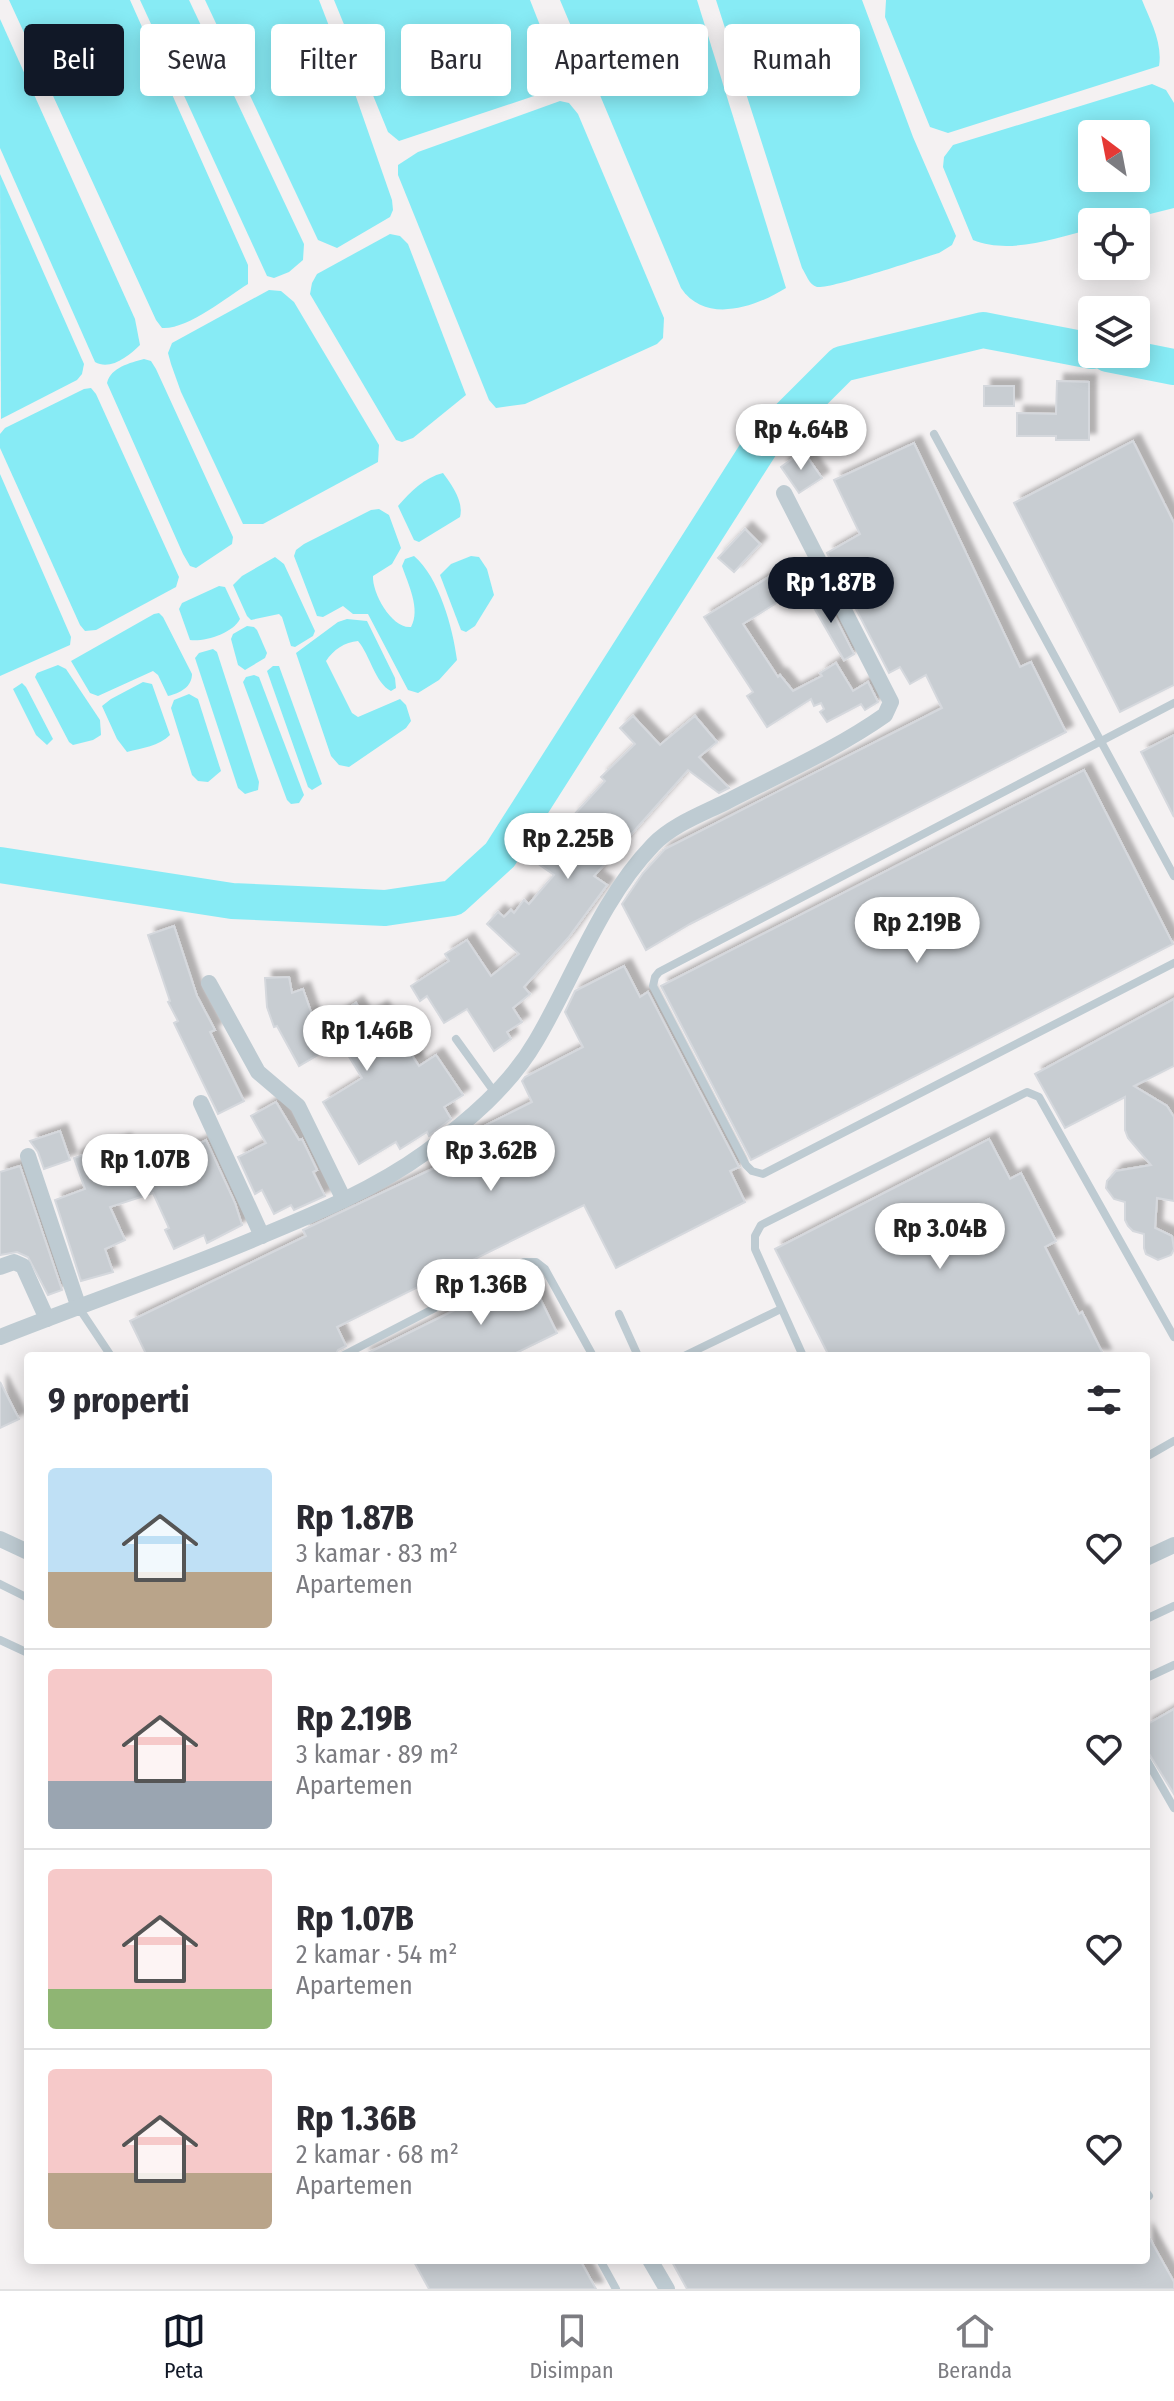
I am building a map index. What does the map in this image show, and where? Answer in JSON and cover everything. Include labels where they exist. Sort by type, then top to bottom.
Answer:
[{"type":"street","points":[[0,1337],[181,1270],[262,1236],[391,1176],[426,1152],[516,1071],[536,1041],[612,900],[652,846],[683,824],[787,771],[881,718],[890,709],[891,702],[784,493]]},
{"type":"street","points":[[209,983],[258,1072],[298,1106],[344,1200]]},
{"type":"street","points":[[201,1103],[262,1236]]},
{"type":"street","points":[[28,1156],[79,1308]]},
{"type":"street","points":[[0,1267],[14,1262],[23,1266],[47,1319]]},
{"type":"street","points":[[0,1539],[24,1550]]},
{"type":"street","points":[[1150,1556],[1174,1545]]},
{"type":"street","points":[[652,2264],[667,2289]]},
{"type":"lane","points":[[934,434],[1174,876]]},
{"type":"lane","points":[[1174,703],[659,972],[653,986],[746,1165],[752,1171],[763,1174],[1174,963]]},
{"type":"lane","points":[[456,1039],[495,1093]]},
{"type":"lane","points":[[801,1352],[755,1249],[755,1236],[761,1225],[1023,1093],[1039,1097],[1174,1337]]},
{"type":"lane","points":[[350,1352],[528,1261],[536,1262],[545,1269],[591,1352]]},
{"type":"lane","points":[[79,1308],[108,1352]]},
{"type":"lane","points":[[692,1352],[781,1309]]},
{"type":"lane","points":[[619,1314],[636,1352]]},
{"type":"lane","points":[[1150,1455],[1174,1441]]},
{"type":"lane","points":[[0,1584],[24,1596]]},
{"type":"lane","points":[[1150,1617],[1174,1606]]},
{"type":"lane","points":[[0,1640],[24,1651]]},
{"type":"lane","points":[[1150,1676],[1174,1665]]},
{"type":"lane","points":[[1150,1766],[1174,1808]]},
{"type":"lane","points":[[602,2264],[616,2289]]},
{"type":"water","points":[[9,0],[130,0],[141,24],[140,96],[173,96],[248,265],[248,284],[195,318],[162,328],[53,96],[124,96],[124,24],[24,24],[24,33]]},
{"type":"water","points":[[140,0],[189,0],[200,24],[151,24]]},
{"type":"water","points":[[205,0],[319,0],[328,24],[271,24],[271,96],[356,96],[392,200],[390,217],[337,248],[318,240],[250,96],[255,96],[255,24],[216,24]]},
{"type":"water","points":[[334,0],[530,0],[539,24],[527,24],[527,96],[534,96],[399,141],[388,132],[373,96],[385,96],[385,24],[344,24]]},
{"type":"water","points":[[560,0],[697,0],[704,24],[570,24]]},
{"type":"water","points":[[716,0],[862,0],[913,137],[956,236],[952,245],[939,253],[856,279],[817,287],[812,284],[802,268],[747,96],[860,96],[860,24],[724,25]]},
{"type":"water","points":[[886,0],[1142,0],[1157,40],[1159,66],[948,133],[930,127],[885,17]]},
{"type":"water","points":[[0,19],[24,72],[24,96],[35,96],[135,319],[140,345],[125,358],[107,365],[95,362],[0,148]]},
{"type":"water","points":[[708,36],[724,96],[727,96],[786,288],[759,302],[716,309],[691,299],[681,288],[600,96],[708,96]]},
{"type":"water","points":[[1152,84],[1166,90],[1174,103],[1174,208],[1150,214],[1150,208],[1078,208],[1078,232],[1032,244],[1002,246],[973,240],[943,167],[944,157],[953,145]]},
{"type":"water","points":[[184,96],[234,96],[304,244],[303,260],[289,272],[274,278],[267,276]]},
{"type":"water","points":[[560,101],[569,103],[578,114],[664,318],[663,338],[657,344],[525,404],[496,408],[489,400],[398,175],[398,165],[418,152]]},
{"type":"water","points":[[0,174],[84,364],[77,380],[1,419]]},
{"type":"water","points":[[390,234],[400,236],[408,244],[466,395],[413,438],[402,442],[396,440],[310,294],[317,274]]},
{"type":"water","points":[[269,290],[281,291],[294,302],[379,445],[378,462],[263,524],[243,524],[181,392],[168,353],[172,343]]},
{"type":"water","points":[[144,359],[151,361],[156,369],[233,537],[232,544],[196,568],[190,566],[183,554],[107,383],[117,369]]},
{"type":"water","points":[[91,388],[179,577],[176,587],[96,630],[85,631],[0,448],[0,434],[5,428]]},
{"type":"water","points":[[443,473],[459,500],[460,517],[419,542],[414,540],[398,506],[413,490]]},
{"type":"water","points":[[0,474],[71,637],[70,645],[0,676]]},
{"type":"water","points":[[379,509],[389,515],[401,548],[392,564],[373,576],[384,609],[397,622],[411,627],[414,605],[402,566],[405,559],[414,556],[438,590],[452,633],[457,660],[439,680],[418,693],[408,690],[368,614],[353,614],[343,606],[323,617],[317,616],[294,556],[304,544],[371,510]]},
{"type":"water","points":[[471,556],[479,557],[487,569],[494,595],[475,626],[466,632],[461,630],[440,575],[451,564]]},
{"type":"water","points":[[275,557],[284,564],[315,631],[313,636],[295,647],[291,646],[279,614],[251,620],[247,616],[233,585],[242,576]]},
{"type":"water","points":[[219,586],[225,587],[240,619],[218,636],[190,640],[179,609],[182,603]]},
{"type":"water","points":[[159,613],[192,674],[188,686],[168,696],[153,671],[98,696],[90,693],[71,661]]},
{"type":"water","points":[[347,619],[367,621],[395,678],[396,688],[391,691],[385,687],[358,641],[340,647],[326,661],[352,713],[358,717],[400,699],[406,705],[411,721],[406,728],[349,767],[339,765],[331,756],[296,653],[338,622]]},
{"type":"water","points":[[247,626],[257,630],[267,653],[265,658],[245,670],[238,665],[231,639],[233,634]]},
{"type":"water","points":[[213,649],[217,652],[259,782],[258,790],[245,794],[238,788],[195,658],[199,653]]},
{"type":"water","points":[[58,665],[66,669],[100,720],[101,735],[93,740],[73,745],[69,742],[35,677],[37,673]]},
{"type":"water","points":[[279,666],[322,784],[312,790],[308,787],[267,671]]},
{"type":"water","points":[[246,677],[259,677],[304,795],[299,803],[291,804],[287,800],[243,682]]},
{"type":"water","points":[[143,682],[152,684],[170,735],[156,744],[127,752],[117,739],[102,706]]},
{"type":"water","points":[[22,683],[53,739],[47,745],[36,735],[13,689]]},
{"type":"water","points":[[189,694],[198,699],[221,771],[208,782],[198,781],[192,775],[171,708],[174,700]]},
{"type":"building","points":[[1057,381],[1089,382],[1089,440],[1017,436],[1017,413],[1056,414]]},
{"type":"building","points":[[984,386],[1014,386],[1014,406],[984,406]]},
{"type":"building","points":[[1133,441],[1174,523],[1174,685],[1120,712],[1014,503]]},
{"type":"building","points":[[914,443],[1020,667],[1031,662],[1066,732],[690,924],[646,950],[622,904],[643,873],[665,849],[942,708],[926,675],[910,684],[900,667],[889,673],[827,553],[860,534],[834,480]]},
{"type":"building","points":[[803,451],[822,478],[799,493],[781,467]]},
{"type":"building","points":[[745,529],[760,544],[734,572],[718,558]]},
{"type":"building","points":[[785,567],[798,580],[781,588],[786,597],[743,624],[778,677],[780,675],[793,691],[822,676],[820,673],[836,663],[853,691],[868,682],[878,702],[865,710],[861,704],[827,722],[820,712],[824,709],[821,703],[814,706],[811,699],[767,727],[747,696],[753,692],[704,617]]},
{"type":"building","points":[[808,589],[823,603],[827,601],[854,654],[844,660],[805,592]]},
{"type":"building","points":[[633,716],[660,745],[695,716],[717,742],[699,757],[729,788],[719,793],[688,770],[594,876],[607,885],[568,938],[524,987],[530,994],[513,1008],[522,1022],[507,1032],[511,1039],[494,1051],[467,1009],[444,1023],[427,996],[420,1001],[411,986],[449,961],[445,954],[467,940],[491,976],[519,954],[487,924],[498,912],[504,917],[511,910],[514,913],[524,900],[529,904],[554,875],[537,863],[554,840],[560,844],[580,822],[573,816],[605,781],[601,777],[635,744],[620,728]]},
{"type":"building","points":[[1174,735],[1174,817],[1141,752]]},
{"type":"building","points":[[1084,770],[1173,944],[751,1160],[661,986]]},
{"type":"building","points":[[174,926],[197,996],[215,1030],[210,1032],[244,1101],[218,1114],[174,1023],[178,1021],[168,1002],[148,935]]},
{"type":"building","points":[[624,966],[640,997],[648,992],[739,1167],[730,1171],[745,1202],[616,1268],[584,1205],[337,1327],[346,1346],[337,1352],[145,1352],[130,1321],[306,1236],[303,1230],[443,1164],[439,1156],[468,1134],[532,1102],[522,1081],[525,1077],[583,1047],[565,1012],[575,991]]},
{"type":"building","points":[[289,977],[292,993],[303,989],[317,1029],[356,1003],[365,1018],[381,1008],[419,1066],[436,1055],[463,1095],[444,1107],[451,1119],[429,1136],[427,1132],[400,1149],[396,1142],[359,1164],[323,1102],[362,1078],[340,1042],[299,1066],[277,1026],[274,1027],[267,1007],[265,978]]},
{"type":"building","points":[[1174,999],[1174,1066],[1134,1086],[1167,1106],[1174,1117],[1174,1201],[1157,1198],[1155,1228],[1172,1236],[1174,1249],[1171,1255],[1158,1260],[1146,1254],[1144,1234],[1128,1226],[1125,1202],[1114,1199],[1106,1188],[1107,1181],[1116,1171],[1151,1165],[1128,1138],[1125,1130],[1125,1097],[1065,1128],[1035,1074]]},
{"type":"building","points":[[276,1102],[299,1140],[302,1139],[325,1196],[294,1210],[291,1205],[274,1214],[262,1190],[255,1194],[238,1157],[266,1143],[251,1116]]},
{"type":"building","points":[[60,1131],[70,1160],[44,1169],[30,1141]]},
{"type":"building","points":[[989,1139],[1010,1179],[1021,1173],[1056,1241],[1045,1247],[1102,1352],[827,1352],[775,1249]]},
{"type":"building","points":[[206,1140],[242,1225],[207,1243],[204,1235],[174,1249],[165,1230],[169,1228],[153,1193],[110,1207],[125,1240],[105,1249],[113,1272],[81,1281],[55,1200],[85,1189],[74,1158],[124,1141],[135,1174]]},
{"type":"building","points":[[20,1166],[62,1290],[48,1295],[28,1257],[17,1252],[0,1255],[0,1172]]},
{"type":"building","points":[[528,1274],[557,1333],[518,1352],[370,1352]]},
{"type":"building","points":[[0,1382],[19,1419],[0,1428]]},
{"type":"building","points":[[1174,1709],[1174,1794],[1150,1755],[1150,1723]]},
{"type":"building","points":[[1150,2239],[1174,2282],[1174,2289],[687,2289],[673,2264],[1150,2264]]},
{"type":"building","points":[[415,2264],[582,2264],[596,2289],[429,2289]]},
{"type":"waterway","points":[[0,865],[232,901],[385,908],[453,898],[500,855],[761,445],[842,364],[983,330],[1078,348]]},
{"type":"waterway","points":[[1150,362],[1174,367]]}]
